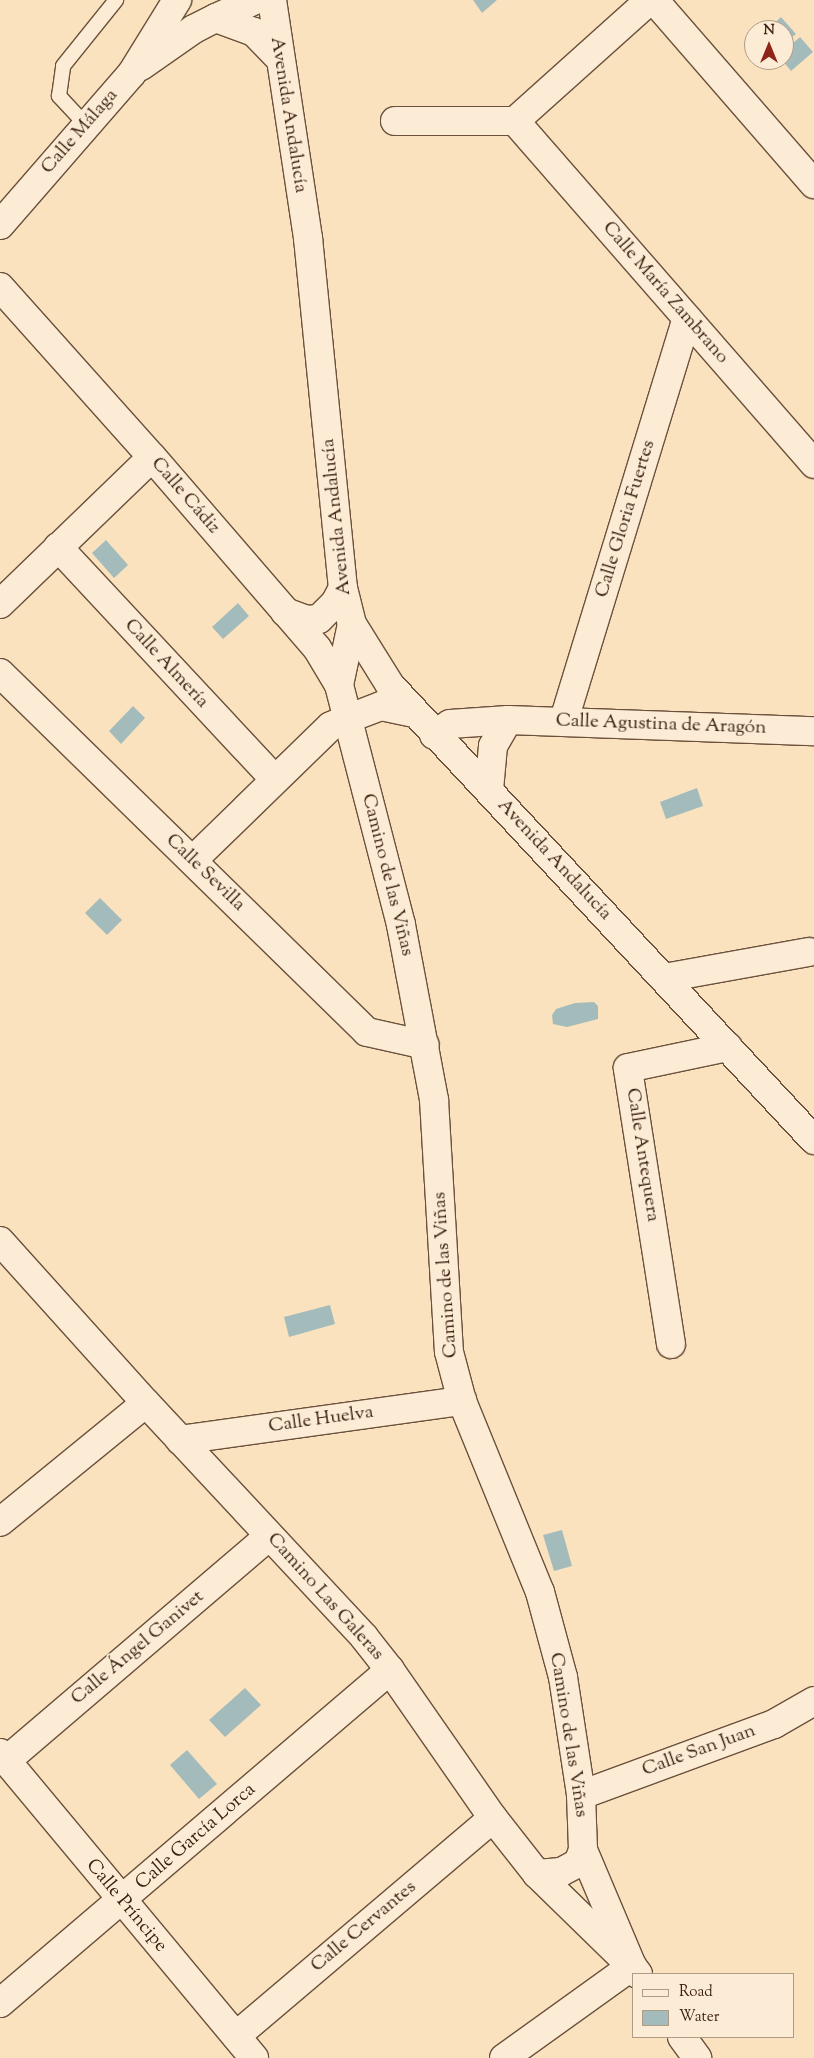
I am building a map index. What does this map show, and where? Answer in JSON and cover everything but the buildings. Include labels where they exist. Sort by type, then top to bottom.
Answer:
[{"type":"street","name":"Calle Málaga","points":[[0,225],[132,72],[178,0]]},
{"type":"street","name":"Calle Málaga","points":[[132,72],[194,29],[256,0]]},
{"type":"street","name":"Avenida Andalucía","points":[[272,0],[279,58],[308,238],[343,588],[352,624],[390,685],[434,735],[489,790],[814,1140]]},
{"type":"street","points":[[395,121],[515,121],[650,0]]},
{"type":"street","points":[[654,0],[814,184]]},
{"type":"street","points":[[216,18],[254,32],[279,58]]},
{"type":"street","name":"Calle María Zambrano","points":[[515,121],[814,464]]},
{"type":"street","name":"Calle Málaga","points":[[0,206],[28,192]]},
{"type":"street","name":"Calle Cádiz","points":[[0,288],[152,457],[317,648],[338,686],[347,719]]},
{"type":"street","name":"Calle Gloria Fuertes","points":[[564,720],[687,318]]},
{"type":"street","points":[[0,604],[152,457]]},
{"type":"street","name":"Calle Almería","points":[[58,547],[274,780]]},
{"type":"street","points":[[284,612],[307,620],[319,618],[335,603],[343,588]]},
{"type":"street","points":[[338,686],[352,624]]},
{"type":"street","name":"Calle Sevilla","points":[[0,673],[367,1032],[425,1045]]},
{"type":"street","points":[[193,860],[331,726],[381,706],[415,713]]},
{"type":"street","name":"Camino de las Viñas","points":[[347,719],[401,925],[434,1100],[449,1352],[462,1401],[540,1592],[562,1676],[581,1795],[583,1850]]},
{"type":"street","points":[[489,790],[493,746],[508,720]]},
{"type":"street","name":"Calle Agustina de Aragón","points":[[434,735],[450,724],[508,720],[564,720],[814,731]]},
{"type":"street","points":[[664,978],[809,952]]},
{"type":"street","name":"Calle Antequera","points":[[671,1344],[628,1068],[728,1047]]},
{"type":"street","name":"Camino Las Galeras","points":[[0,1240],[146,1403],[364,1637],[390,1670],[493,1818],[537,1874],[635,1970]]},
{"type":"street","name":"Calle Huelva","points":[[180,1440],[462,1401]]},
{"type":"street","points":[[0,1522],[146,1403]]},
{"type":"street","name":"Calle Ángel Ganivet","points":[[3,1756],[270,1536]]},
{"type":"street","name":"Calle García Lorca","points":[[0,2003],[122,1901],[390,1670]]},
{"type":"street","name":"Calle San Juan","points":[[581,1795],[774,1724],[814,1701]]},
{"type":"street","name":"Calle Príncipe","points":[[3,1756],[254,2058]]},
{"type":"street","name":"Calle Cervantes","points":[[236,2036],[493,1818]]},
{"type":"street","points":[[537,1874],[561,1872],[578,1863],[583,1850]]},
{"type":"street","points":[[504,2058],[635,1970],[583,1850]]},
{"type":"street","points":[[683,2038],[697,2058]]},
{"type":"lane","points":[[86,125],[59,96],[63,66],[116,0]]},
{"type":"water","points":[[473,0],[497,0],[482,13]]},
{"type":"water","points":[[800,37],[813,52],[794,68],[794,42]]},
{"type":"water","points":[[106,540],[128,565],[114,578],[92,553]]},
{"type":"water","points":[[238,603],[249,616],[223,639],[212,627]]},
{"type":"water","points":[[133,706],[145,718],[121,744],[109,731]]},
{"type":"water","points":[[697,788],[703,806],[666,819],[660,802]]},
{"type":"water","points":[[100,898],[122,920],[107,935],[85,913]]},
{"type":"water","points":[[594,1002],[598,1006],[598,1019],[567,1027],[553,1024],[552,1015],[556,1009],[575,1003]]},
{"type":"water","points":[[330,1305],[335,1324],[289,1337],[284,1317]]},
{"type":"water","points":[[562,1530],[572,1566],[554,1571],[543,1535]]},
{"type":"water","points":[[245,1688],[261,1705],[225,1737],[209,1720]]},
{"type":"water","points":[[187,1750],[217,1784],[199,1799],[170,1765]]}]
